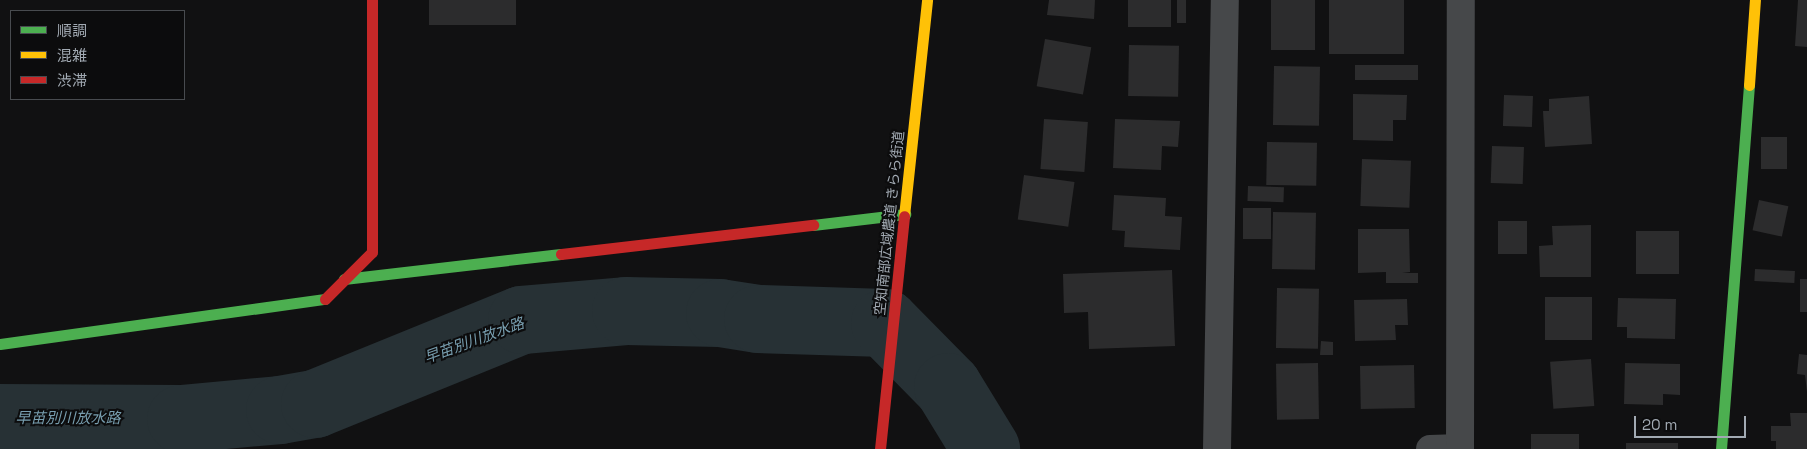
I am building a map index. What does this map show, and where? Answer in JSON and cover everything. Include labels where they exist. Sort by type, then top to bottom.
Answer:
[{"type":"street","points":[[0,344],[324,299],[372,252],[372,0]]},
{"type":"street","name":"空知南部広域農道 きらら街道","points":[[880,449],[927,0]]},
{"type":"street","points":[[1217,449],[1225,0]]},
{"type":"street","points":[[1430,449],[1460,449],[1462,0]]},
{"type":"street","points":[[1720,449],[1755,0]]},
{"type":"street","points":[[344,279],[905,214]]},
{"type":"building","points":[[429,0],[516,0],[516,25],[429,25]]},
{"type":"building","points":[[1049,0],[1095,0],[1094,19],[1047,15]]},
{"type":"building","points":[[1128,0],[1171,0],[1171,27],[1128,27]]},
{"type":"building","points":[[1177,0],[1186,0],[1186,23],[1177,23]]},
{"type":"building","points":[[1271,0],[1315,0],[1315,50],[1271,50]]},
{"type":"building","points":[[1329,0],[1404,0],[1404,54],[1329,54]]},
{"type":"building","points":[[1798,0],[1807,0],[1807,47],[1795,46]]},
{"type":"building","points":[[1045,39],[1091,47],[1083,94],[1037,86]]},
{"type":"building","points":[[1129,45],[1179,46],[1178,97],[1128,96]]},
{"type":"building","points":[[1355,65],[1418,65],[1418,80],[1355,80]]},
{"type":"building","points":[[1274,66],[1320,67],[1319,126],[1273,125]]},
{"type":"building","points":[[1353,94],[1407,95],[1406,120],[1393,120],[1393,141],[1353,140]]},
{"type":"building","points":[[1504,95],[1533,96],[1532,127],[1503,126]]},
{"type":"building","points":[[1589,96],[1592,144],[1545,147],[1543,111],[1549,111],[1549,99]]},
{"type":"building","points":[[1044,119],[1088,122],[1084,172],[1041,169]]},
{"type":"building","points":[[1115,119],[1180,121],[1178,147],[1162,146],[1161,170],[1113,168]]},
{"type":"building","points":[[1761,137],[1787,137],[1787,169],[1761,169]]},
{"type":"building","points":[[1267,142],[1317,143],[1316,186],[1266,185]]},
{"type":"building","points":[[1492,146],[1524,147],[1523,184],[1491,183]]},
{"type":"building","points":[[1362,159],[1411,161],[1409,208],[1360,206]]},
{"type":"building","points":[[1024,175],[1075,182],[1068,227],[1018,220]]},
{"type":"building","points":[[1248,186],[1284,187],[1283,202],[1247,201]]},
{"type":"building","points":[[1114,195],[1166,198],[1165,216],[1182,217],[1180,250],[1124,247],[1125,231],[1112,230]]},
{"type":"building","points":[[1759,200],[1788,206],[1782,237],[1753,230]]},
{"type":"building","points":[[1243,208],[1271,208],[1271,239],[1243,239]]},
{"type":"building","points":[[1273,212],[1316,213],[1315,270],[1272,269]]},
{"type":"building","points":[[1498,221],[1527,221],[1527,254],[1498,254]]},
{"type":"building","points":[[1591,225],[1591,277],[1540,277],[1539,246],[1553,245],[1552,226]]},
{"type":"building","points":[[1358,229],[1409,229],[1410,272],[1402,273],[1418,273],[1418,283],[1386,283],[1386,272],[1358,273]]},
{"type":"building","points":[[1636,231],[1679,231],[1679,274],[1636,274]]},
{"type":"building","points":[[1755,269],[1795,271],[1794,283],[1754,281]]},
{"type":"building","points":[[1172,270],[1175,346],[1089,349],[1088,312],[1064,313],[1063,274]]},
{"type":"building","points":[[1800,279],[1807,279],[1807,312],[1800,312]]},
{"type":"building","points":[[1277,288],[1319,289],[1318,349],[1276,348]]},
{"type":"building","points":[[1545,297],[1592,297],[1592,340],[1545,340]]},
{"type":"building","points":[[1618,298],[1676,299],[1675,339],[1627,338],[1627,327],[1617,327]]},
{"type":"building","points":[[1407,299],[1408,325],[1395,325],[1396,340],[1355,341],[1354,300]]},
{"type":"building","points":[[1321,341],[1333,342],[1333,355],[1320,355]]},
{"type":"building","points":[[1799,354],[1807,355],[1807,392],[1805,375],[1797,374]]},
{"type":"building","points":[[1591,359],[1594,406],[1553,409],[1550,362]]},
{"type":"building","points":[[1318,363],[1319,419],[1277,420],[1276,364]]},
{"type":"building","points":[[1625,363],[1680,364],[1680,395],[1663,394],[1663,405],[1624,404]]},
{"type":"building","points":[[1414,365],[1415,408],[1361,409],[1360,366]]},
{"type":"building","points":[[1790,413],[1807,413],[1807,449],[1776,449],[1776,441],[1771,441],[1771,426],[1791,426]]},
{"type":"building","points":[[1531,434],[1579,434],[1579,449],[1531,449]]},
{"type":"building","points":[[1626,443],[1678,443],[1678,449],[1626,449]]},
{"type":"waterway","name":"早苗別川放水路","points":[[0,418],[181,419],[280,410],[315,404],[522,320],[626,311],[720,313],[758,319],[885,323],[948,387],[986,449]]},
{"type":"traffic: fast","points":[[1721,449],[1749,85]]},
{"type":"traffic: fast","points":[[813,225],[905,214]]},
{"type":"traffic: fast","points":[[344,279],[561,254]]},
{"type":"traffic: fast","points":[[0,344],[325,299]]},
{"type":"traffic: slow","points":[[904,216],[927,0]]},
{"type":"traffic: slow","points":[[1749,85],[1755,0]]},
{"type":"traffic: jam","points":[[325,299],[372,252],[372,0]]},
{"type":"traffic: jam","points":[[880,449],[904,216]]},
{"type":"traffic: jam","points":[[561,254],[813,225]]}]
